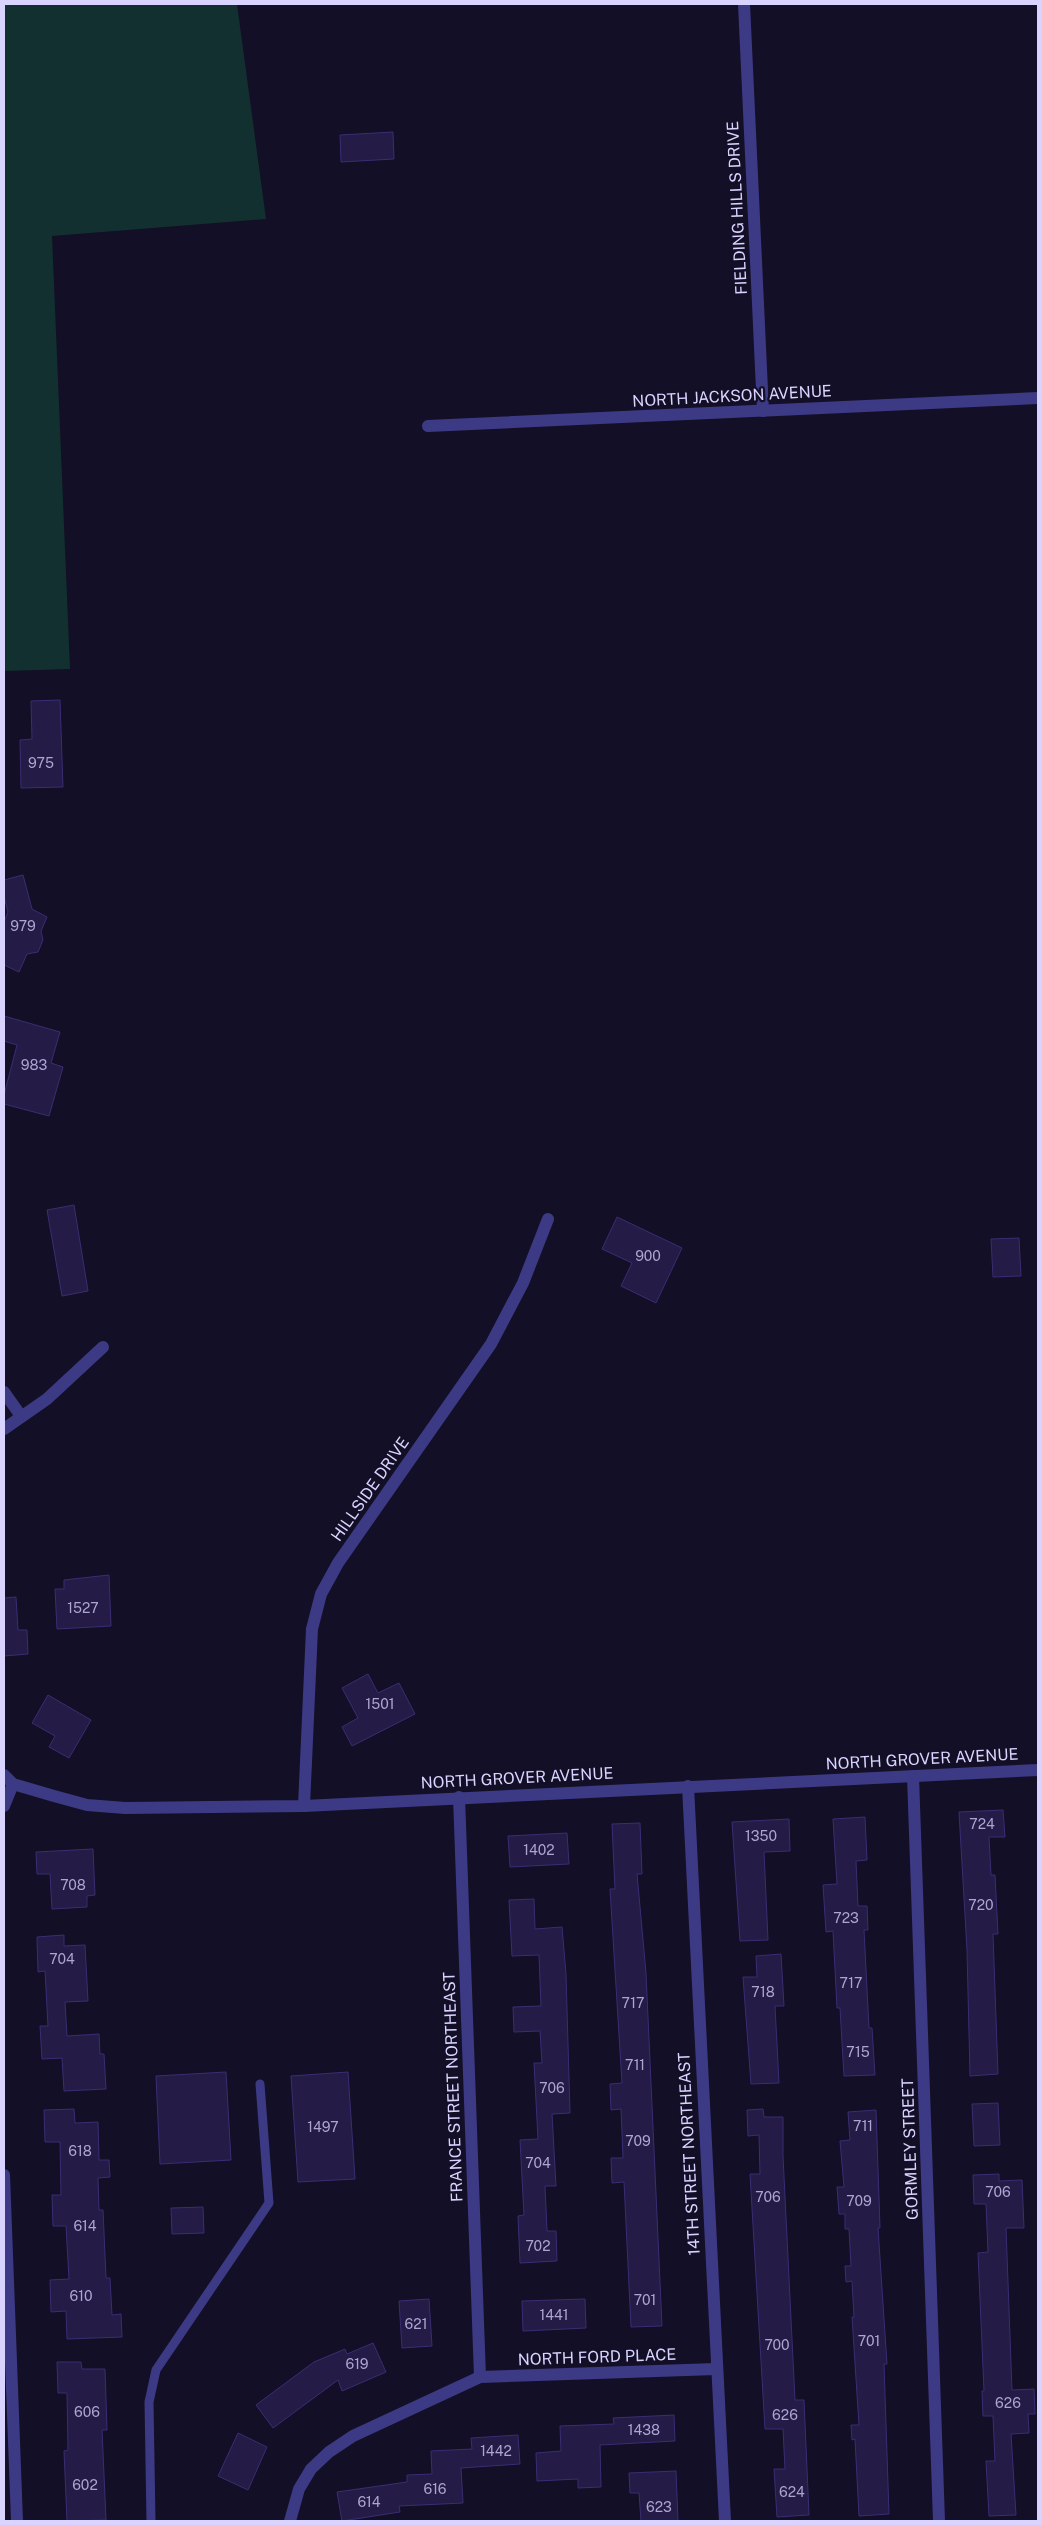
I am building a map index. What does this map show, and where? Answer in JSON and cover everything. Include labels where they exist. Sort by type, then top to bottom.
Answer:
[{"type":"street","name":"FIELDING HILLS DRIVE","points":[[744,4],[763,411]]},
{"type":"street","name":"NORTH JACKSON AVENUE","points":[[428,426],[1038,398]]},
{"type":"street","name":"HILLSIDE DRIVE","points":[[304,1806],[305,1745],[312,1629],[321,1594],[338,1564],[491,1344],[523,1284],[548,1219]]},
{"type":"street","points":[[4,1429],[47,1399],[103,1347]]},
{"type":"street","points":[[4,1392],[21,1416]]},
{"type":"street","name":"NORTH GROVER AVENUE","points":[[8,1780],[87,1805],[125,1808],[304,1806],[459,1796],[1038,1770]]},
{"type":"street","name":"GORMLEY STREET","points":[[913,1776],[939,2521]]},
{"type":"street","points":[[4,1806],[8,1780]]},
{"type":"street","name":"14TH STREET NORTHEAST","points":[[688,1786],[725,2521]]},
{"type":"street","name":"FRANCE STREET NORTHEAST","points":[[459,1796],[480,2376]]},
{"type":"street","points":[[4,2175],[8,2418],[17,2521]]},
{"type":"street","name":"NORTH FORD PLACE","points":[[480,2376],[716,2369]]},
{"type":"street","points":[[290,2521],[299,2489],[311,2469],[329,2452],[353,2436],[480,2376]]},
{"type":"lane","points":[[151,2521],[148,2402],[156,2370],[269,2203],[260,2084]]},
{"type":"green space","points":[[4,4],[237,4],[266,219],[52,236],[70,669],[4,671]]},
{"type":"building","points":[[393,132],[394,159],[341,162],[340,135]]},
{"type":"building","points":[[60,700],[63,787],[21,788],[20,740],[32,739],[31,701]]},
{"type":"building","points":[[23,875],[32,909],[47,917],[41,931],[43,940],[38,952],[27,954],[19,972],[4,965],[4,922],[8,912],[4,896],[4,880]]},
{"type":"building","points":[[4,1016],[60,1032],[51,1063],[63,1067],[49,1116],[4,1104],[4,1095],[17,1045],[4,1041]]},
{"type":"building","points":[[74,1205],[88,1291],[62,1296],[47,1210]]},
{"type":"building","points":[[617,1217],[682,1248],[656,1303],[621,1286],[632,1263],[602,1249]]},
{"type":"building","points":[[1019,1238],[1021,1276],[993,1277],[991,1239]]},
{"type":"building","points":[[109,1575],[111,1626],[57,1629],[55,1589],[64,1589],[64,1580]]},
{"type":"building","points":[[16,1597],[18,1630],[27,1630],[28,1654],[4,1656],[4,1598]]},
{"type":"building","points":[[368,1674],[378,1693],[399,1683],[415,1714],[352,1746],[342,1727],[358,1718],[342,1688]]},
{"type":"building","points":[[48,1695],[91,1720],[69,1758],[49,1747],[55,1736],[32,1723]]},
{"type":"building","points":[[1003,1810],[1005,1837],[989,1837],[991,1875],[995,1875],[998,1934],[993,1934],[998,2074],[970,2076],[967,1950],[959,1812]]},
{"type":"building","points":[[865,1817],[867,1860],[856,1861],[858,1906],[867,1906],[868,1930],[864,1930],[869,2028],[872,2028],[875,2075],[844,2076],[840,2008],[837,2008],[833,1931],[826,1932],[823,1885],[837,1884],[833,1819]]},
{"type":"building","points":[[789,1819],[790,1851],[764,1852],[768,1940],[740,1941],[732,1822]]},
{"type":"building","points":[[640,1823],[642,1874],[637,1874],[646,1973],[662,2326],[631,2327],[624,2182],[612,2183],[611,2158],[623,2158],[621,2109],[611,2110],[610,2084],[622,2083],[610,1889],[615,1889],[612,1824]]},
{"type":"building","points":[[567,1833],[569,1864],[510,1867],[508,1836]]},
{"type":"building","points":[[93,1849],[95,1895],[87,1896],[87,1907],[52,1909],[50,1874],[37,1874],[36,1852]]},
{"type":"building","points":[[534,1899],[535,1929],[562,1927],[566,1974],[570,2113],[552,2114],[556,2186],[545,2186],[547,2231],[556,2231],[557,2261],[520,2263],[518,2216],[524,2215],[520,2140],[538,2139],[534,2063],[542,2063],[540,2031],[514,2032],[513,2007],[541,2006],[539,1955],[512,1956],[509,1900]]},
{"type":"building","points":[[64,1935],[64,1946],[85,1945],[88,2001],[65,2002],[67,2036],[99,2034],[100,2054],[104,2054],[106,2089],[64,2091],[62,2058],[42,2059],[40,2026],[48,2026],[45,1971],[38,1972],[37,1937]]},
{"type":"building","points":[[781,1954],[784,2006],[775,2006],[779,2083],[751,2084],[743,1977],[757,1977],[756,1956]]},
{"type":"building","points":[[226,2072],[231,2160],[160,2164],[156,2076]]},
{"type":"building","points":[[348,2072],[355,2179],[298,2182],[291,2076]]},
{"type":"building","points":[[998,2103],[1000,2145],[974,2146],[972,2104]]},
{"type":"building","points":[[74,2109],[75,2123],[98,2122],[99,2160],[109,2160],[110,2177],[98,2178],[99,2210],[103,2210],[106,2278],[110,2278],[112,2315],[121,2314],[122,2337],[67,2339],[66,2311],[51,2312],[50,2280],[69,2279],[66,2226],[53,2226],[52,2195],[61,2195],[60,2142],[45,2142],[44,2110]]},
{"type":"building","points":[[763,2109],[764,2117],[783,2117],[783,2156],[795,2400],[804,2400],[809,2515],[777,2517],[774,2469],[785,2469],[783,2429],[765,2429],[750,2174],[760,2174],[759,2135],[748,2136],[747,2110]]},
{"type":"building","points":[[876,2110],[880,2228],[878,2228],[887,2364],[884,2364],[889,2514],[859,2516],[855,2439],[852,2440],[851,2425],[859,2425],[852,2317],[854,2317],[852,2281],[846,2282],[845,2266],[851,2266],[849,2229],[845,2229],[845,2214],[839,2214],[837,2187],[844,2187],[840,2141],[850,2140],[848,2112]]},
{"type":"building","points":[[999,2174],[999,2181],[1022,2180],[1024,2228],[1006,2228],[1012,2390],[1034,2389],[1035,2414],[1028,2414],[1029,2433],[1011,2434],[1016,2515],[989,2516],[986,2461],[995,2461],[993,2416],[983,2416],[982,2391],[984,2391],[978,2253],[988,2252],[986,2204],[974,2204],[973,2175]]},
{"type":"building","points":[[203,2207],[204,2233],[172,2234],[171,2208]]},
{"type":"building","points":[[429,2299],[432,2346],[402,2348],[399,2301]]},
{"type":"building","points":[[585,2299],[586,2328],[523,2331],[522,2301]]},
{"type":"building","points":[[373,2343],[386,2372],[342,2391],[338,2380],[273,2428],[256,2405],[314,2362],[345,2349],[347,2354]]},
{"type":"building","points":[[57,2362],[81,2362],[82,2369],[105,2369],[107,2430],[102,2430],[106,2520],[67,2521],[64,2451],[68,2450],[67,2393],[58,2393]]},
{"type":"building","points":[[674,2415],[675,2441],[600,2445],[601,2487],[578,2488],[578,2479],[537,2481],[536,2453],[561,2451],[560,2426],[614,2424],[613,2418]]},
{"type":"building","points":[[238,2433],[267,2447],[248,2490],[218,2476]]},
{"type":"building","points":[[518,2435],[520,2464],[461,2468],[463,2503],[399,2506],[400,2512],[342,2521],[337,2492],[407,2482],[407,2475],[432,2474],[431,2451],[472,2449],[471,2438]]},
{"type":"building","points":[[676,2471],[678,2521],[641,2521],[639,2493],[630,2493],[629,2473]]}]
